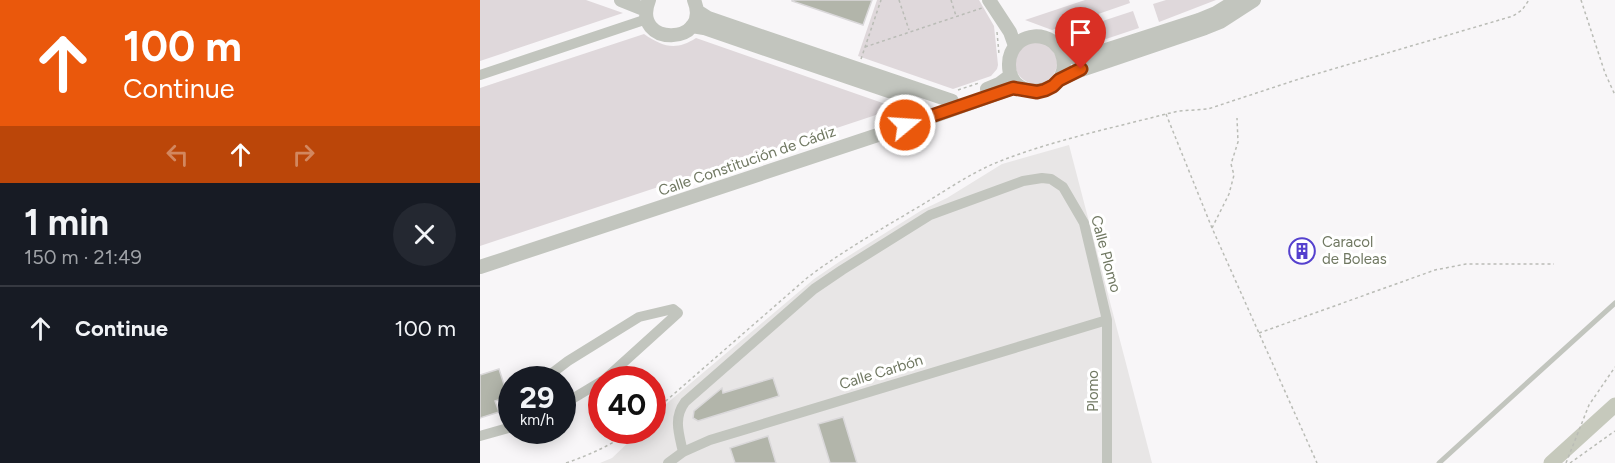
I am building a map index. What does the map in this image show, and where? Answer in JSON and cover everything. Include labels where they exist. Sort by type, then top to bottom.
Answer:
[{"type":"street","points":[[621,0],[647,10]]},
{"type":"street","points":[[1000,0],[1023,32],[1046,38],[1078,59],[1199,20],[1237,0]]},
{"type":"street","points":[[1035,36],[1024,39],[1015,46],[1009,57],[1009,69],[1015,81],[1024,89],[1041,91],[1081,69],[1213,25],[1254,0]]},
{"type":"street","points":[[987,3],[1010,32],[1015,46]]},
{"type":"street","points":[[647,10],[652,27],[667,36],[677,36],[685,33],[695,21],[695,5]]},
{"type":"street","points":[[695,5],[708,18],[953,96]]},
{"type":"street","points":[[480,75],[647,10]]},
{"type":"street","points":[[692,26],[906,98],[914,106],[919,116]]},
{"type":"street","points":[[1059,80],[1064,63],[1060,49]]},
{"type":"street","name":"Calle Constitución de Cádiz","points":[[480,267],[919,116],[953,96],[999,84],[1011,75]]},
{"type":"street","name":"Calle Constitución de Cádiz","points":[[480,258],[919,116],[1013,88],[1024,89]]},
{"type":"street","name":"Calle Plomo","points":[[683,453],[677,418],[685,402],[814,289],[938,212],[1023,181],[1051,179],[1063,188],[1081,216],[1087,232],[1107,320]]},
{"type":"street","points":[[561,366],[639,317],[673,309],[678,313],[619,366]]},
{"type":"street","name":"Calle Carbón","points":[[668,463],[710,440],[1107,320]]},
{"type":"street","name":"Plomo","points":[[1107,320],[1107,463]]},
{"type":"street","points":[[480,436],[498,430]]},
{"type":"lane","points":[[1439,463],[1615,303]]},
{"type":"path","points":[[855,57],[861,59],[881,0]]},
{"type":"path","points":[[899,0],[910,32]]},
{"type":"path","points":[[951,0],[956,16]]},
{"type":"path","points":[[666,401],[823,266],[963,179],[1003,160],[1069,139],[1166,114],[1208,109],[1299,79],[1513,16],[1522,10],[1529,0]]},
{"type":"path","points":[[1581,0],[1605,73],[1615,95]]},
{"type":"path","points":[[865,47],[987,3]]},
{"type":"path","points":[[996,27],[999,56]]},
{"type":"path","points":[[953,96],[981,82]]},
{"type":"path","points":[[1166,114],[1212,228],[1317,463]]},
{"type":"path","points":[[1212,228],[1229,194],[1234,175],[1231,164],[1238,142],[1237,118]]},
{"type":"path","points":[[1258,334],[1435,270],[1466,264],[1554,264]]},
{"type":"path","points":[[1566,463],[1589,405],[1615,367]]},
{"type":"path","points":[[1570,463],[1615,431]]},
{"type":"path","points":[[566,463],[593,454],[612,444]]},
{"type":"shaded area","points":[[480,0],[586,0],[623,13],[480,61]]},
{"type":"shaded area","points":[[877,0],[979,0],[994,26],[997,69],[991,76],[953,89],[858,56]]},
{"type":"shaded area","points":[[1085,0],[1129,0],[1130,3],[1052,30],[1025,20]]},
{"type":"shaded area","points":[[1166,0],[1216,0],[1159,22],[1153,4]]},
{"type":"shaded area","points":[[1133,11],[1139,28],[1076,49],[1063,34]]},
{"type":"shaded area","points":[[644,34],[657,42],[670,46],[682,45],[696,38],[897,108],[480,246],[480,88]]},
{"type":"shaded area","points":[[1036,42],[1044,43],[1051,48],[1056,55],[1056,71],[1051,78],[1044,83],[1036,84],[1028,83],[1021,78],[1016,71],[1015,63],[1016,55],[1021,48],[1028,43]]},
{"type":"shaded area","points":[[1069,145],[1152,463],[600,463],[612,458],[627,444],[666,444],[666,404],[814,279],[922,210],[947,198],[1002,164]]},
{"type":"building","points":[[792,0],[872,0],[863,25]]},
{"type":"building","points":[[498,369],[498,400],[495,401],[498,412],[480,418],[480,375]]},
{"type":"building","points":[[773,378],[779,396],[698,421],[693,418],[694,411],[722,388],[723,393]]},
{"type":"building","points":[[843,417],[857,463],[830,463],[818,424]]},
{"type":"building","points":[[768,436],[776,463],[735,463],[730,448]]},
{"type":"waterway","points":[[1551,463],[1615,405]]},
{"type":"place","name":"Caracol de Boleas","points":[[1302,251]]},
{"type":"route","points":[[905,125],[1013,88],[1037,92],[1045,90],[1081,69]]}]
